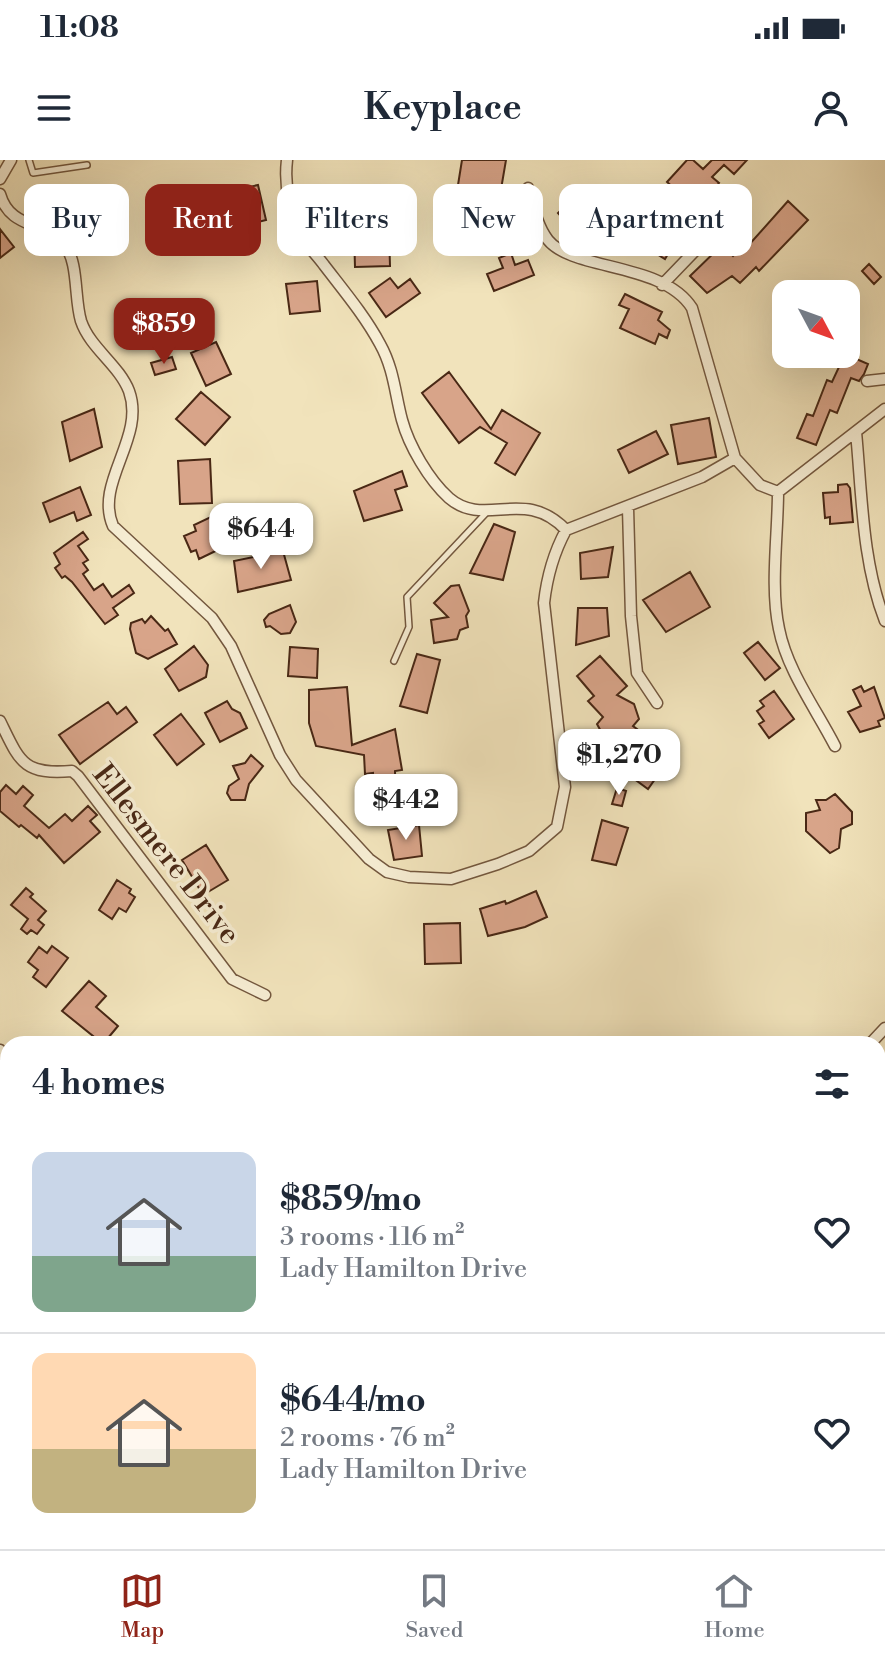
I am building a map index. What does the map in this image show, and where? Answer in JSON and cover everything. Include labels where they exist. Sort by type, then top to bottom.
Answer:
[{"type":"street","points":[[0,179],[11,160]]},
{"type":"street","points":[[287,160],[285,178],[290,211],[301,235],[363,314],[391,368],[403,421],[418,455],[450,499],[464,507],[488,510],[534,508],[552,515],[566,530]]},
{"type":"street","points":[[0,194],[4,208],[16,220],[56,237],[67,248],[82,325],[128,390],[130,426],[106,510],[113,526],[212,618],[231,646],[280,755],[296,780],[369,859],[387,872],[451,879],[529,851],[557,827],[565,787],[544,603],[547,575],[566,530],[702,477],[735,458]]},
{"type":"street","points":[[543,231],[551,243],[572,256],[636,272],[685,298],[692,308],[735,458],[760,485],[778,492]]},
{"type":"street","points":[[662,285],[690,256]]},
{"type":"street","points":[[867,381],[885,379]]},
{"type":"street","points":[[778,492],[885,409]]},
{"type":"street","points":[[856,432],[866,542],[875,595],[885,621]]},
{"type":"street","points":[[778,492],[776,605],[779,632],[790,661],[835,746]]},
{"type":"street","points":[[628,508],[631,616],[637,673],[657,703]]},
{"type":"street","name":"Ellesmere Drive","points":[[0,721],[18,756],[30,769],[44,773],[72,771],[78,776],[232,979],[265,995]]},
{"type":"lane","points":[[29,160],[33,173],[87,165]]},
{"type":"lane","points":[[394,661],[409,627],[407,597],[488,510]]},
{"type":"building","points":[[462,160],[506,160],[502,184],[458,184]]},
{"type":"building","points":[[687,160],[693,160],[703,169],[712,160],[747,160],[734,174],[724,165],[712,177],[718,184],[667,182]]},
{"type":"building","points":[[261,198],[266,220],[261,221]]},
{"type":"building","points":[[788,201],[808,220],[759,271],[756,267],[740,283],[732,276],[707,293],[690,276],[711,256],[752,256],[752,241]]},
{"type":"building","points":[[0,229],[14,247],[0,258]]},
{"type":"building","points":[[355,256],[390,256],[390,266],[355,267]]},
{"type":"building","points":[[512,256],[515,265],[528,260],[534,275],[494,291],[487,274],[503,268],[499,258]]},
{"type":"building","points":[[869,264],[881,277],[874,284],[862,271]]},
{"type":"building","points":[[390,278],[398,288],[410,279],[420,293],[386,317],[369,293]]},
{"type":"building","points":[[317,281],[320,311],[290,314],[286,284]]},
{"type":"building","points":[[625,294],[662,312],[658,320],[670,330],[667,338],[659,334],[655,344],[620,328],[629,309],[619,305]]},
{"type":"building","points":[[216,342],[231,374],[206,386],[191,353]]},
{"type":"building","points":[[172,357],[176,369],[155,375],[151,363]]},
{"type":"building","points":[[860,361],[868,364],[859,381],[851,378],[837,413],[830,410],[816,445],[797,438],[807,414],[813,416],[827,380],[832,382],[838,368],[860,368]]},
{"type":"building","points":[[449,372],[491,429],[502,410],[540,433],[515,475],[495,463],[507,443],[480,427],[459,443],[422,393]]},
{"type":"building","points":[[201,392],[230,417],[205,445],[176,419]]},
{"type":"building","points":[[94,409],[102,447],[70,461],[62,422]]},
{"type":"building","points":[[709,418],[716,457],[678,464],[671,425]]},
{"type":"building","points":[[656,431],[668,454],[629,473],[618,450]]},
{"type":"building","points":[[210,459],[212,503],[180,504],[178,461]]},
{"type":"building","points":[[402,471],[407,486],[395,490],[402,510],[364,521],[354,491]]},
{"type":"building","points":[[847,484],[853,522],[830,524],[830,517],[825,518],[823,493],[838,492],[838,485]]},
{"type":"building","points":[[80,487],[91,515],[77,521],[74,512],[50,522],[43,503]]},
{"type":"building","points":[[215,515],[228,545],[199,559],[196,550],[191,552],[184,536],[196,531],[194,525]]},
{"type":"building","points":[[494,524],[515,532],[503,580],[470,573]]},
{"type":"building","points":[[83,532],[88,539],[78,546],[88,560],[83,563],[88,570],[83,574],[94,590],[103,584],[112,597],[129,585],[134,593],[113,608],[118,615],[105,624],[72,582],[65,576],[62,578],[55,568],[60,564],[54,553]]},
{"type":"building","points":[[613,547],[608,577],[581,579],[580,553]]},
{"type":"building","points":[[283,551],[291,580],[238,592],[234,561]]},
{"type":"building","points":[[690,572],[710,607],[666,632],[643,600]]},
{"type":"building","points":[[459,585],[469,611],[466,616],[468,627],[460,630],[457,639],[434,643],[431,620],[448,617],[434,603],[451,586]]},
{"type":"building","points":[[290,605],[296,622],[290,633],[281,634],[270,626],[266,627],[264,620],[269,614]]},
{"type":"building","points":[[578,608],[607,608],[609,636],[576,645]]},
{"type":"building","points":[[151,616],[165,631],[168,629],[177,644],[148,659],[136,653],[130,629],[131,623],[142,619],[145,623]]},
{"type":"building","points":[[758,642],[780,668],[765,680],[744,653]]},
{"type":"building","points":[[194,646],[208,665],[206,677],[179,691],[165,669]]},
{"type":"building","points":[[290,647],[318,649],[317,678],[288,676]]},
{"type":"building","points":[[417,654],[440,660],[427,713],[400,706]]},
{"type":"building","points":[[600,656],[627,686],[617,695],[634,704],[639,719],[633,726],[653,741],[646,751],[665,765],[648,789],[633,778],[641,768],[636,764],[644,753],[626,740],[618,751],[608,744],[597,724],[603,717],[588,701],[594,696],[577,676]]},
{"type":"building","points":[[861,686],[864,692],[874,687],[885,718],[878,721],[880,726],[860,732],[848,712],[861,706],[853,690]]},
{"type":"building","points":[[347,687],[352,745],[395,729],[402,770],[395,771],[396,812],[373,814],[373,773],[365,774],[364,755],[316,746],[309,723],[309,690]]},
{"type":"building","points":[[774,691],[794,719],[769,738],[759,724],[764,721],[757,711],[764,706],[760,701]]},
{"type":"building","points":[[227,701],[232,709],[240,713],[247,728],[220,742],[205,713]]},
{"type":"building","points":[[108,702],[117,714],[126,707],[137,722],[80,764],[59,735]]},
{"type":"building","points":[[181,714],[204,744],[177,765],[154,735]]},
{"type":"building","points":[[251,755],[263,766],[249,784],[245,800],[231,800],[227,793],[229,786],[239,779],[233,766],[245,763]]},
{"type":"building","points":[[6,785],[16,794],[23,786],[33,795],[24,806],[49,828],[65,814],[72,821],[88,806],[97,815],[90,821],[100,832],[64,863],[39,835],[37,838],[21,825],[19,827],[0,811],[0,792]]},
{"type":"building","points":[[617,788],[626,791],[622,806],[612,804]]},
{"type":"building","points":[[835,794],[852,812],[852,824],[841,829],[839,848],[830,853],[806,831],[806,813],[820,810],[816,800],[826,800]]},
{"type":"building","points":[[602,820],[628,828],[616,865],[592,860]]},
{"type":"building","points":[[419,825],[422,856],[394,860],[388,830]]},
{"type":"building","points":[[206,845],[228,880],[203,895],[182,860]]},
{"type":"building","points":[[117,880],[131,889],[129,893],[135,897],[126,912],[119,908],[112,919],[99,910]]},
{"type":"building","points":[[26,888],[33,894],[30,897],[46,911],[38,920],[44,925],[37,934],[31,930],[27,934],[21,929],[28,919],[11,905]]},
{"type":"building","points":[[536,891],[547,917],[525,927],[488,936],[480,909],[505,901],[506,904]]},
{"type":"building","points":[[460,923],[461,963],[425,964],[424,924]]},
{"type":"building","points":[[52,946],[68,958],[46,987],[33,977],[38,970],[28,962],[39,947],[47,953]]},
{"type":"building","points":[[89,981],[106,996],[96,1007],[118,1026],[110,1036],[93,1036],[62,1011]]}]
